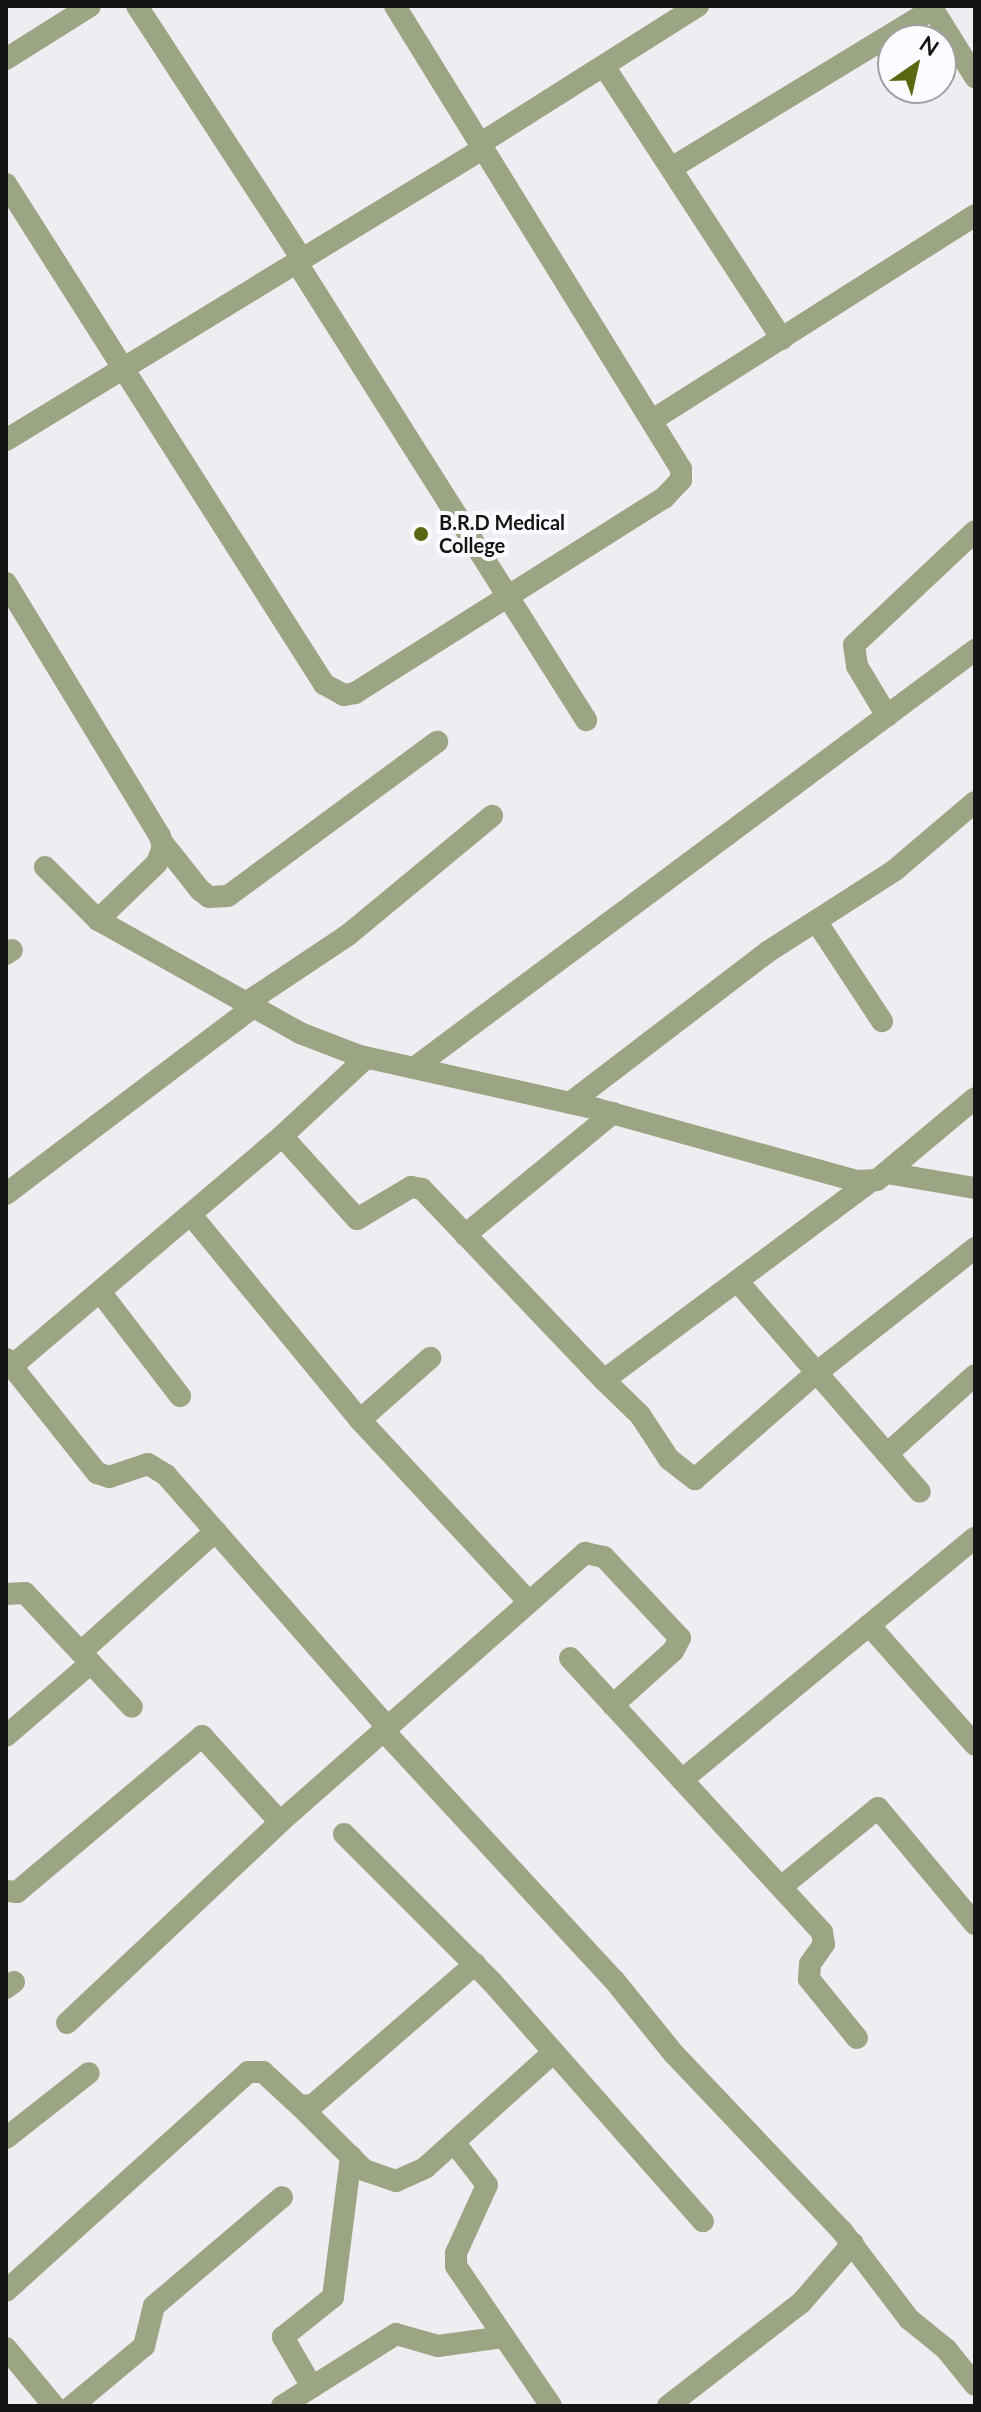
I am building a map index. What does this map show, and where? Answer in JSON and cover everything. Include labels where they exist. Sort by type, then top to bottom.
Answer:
[{"type":"street","points":[[6,59],[90,6]]},
{"type":"street","points":[[137,6],[510,593],[586,720]]},
{"type":"street","points":[[6,184],[333,691],[355,693],[673,490],[681,469],[654,419],[395,6]]},
{"type":"street","points":[[6,440],[299,261],[698,6]]},
{"type":"street","points":[[673,167],[932,8],[975,77]]},
{"type":"street","points":[[604,66],[673,167],[782,339]]},
{"type":"street","points":[[654,419],[975,215]]},
{"type":"street","points":[[887,716],[857,666],[854,645],[975,531]]},
{"type":"street","points":[[6,583],[162,842],[209,897],[228,896],[437,742]]},
{"type":"street","points":[[414,1068],[975,650]]},
{"type":"street","points":[[570,1103],[754,962],[895,870],[975,802]]},
{"type":"street","points":[[10,1183],[348,935],[492,816]]},
{"type":"street","points":[[98,920],[157,863],[162,842]]},
{"type":"street","points":[[45,867],[98,920],[300,1033],[366,1058],[613,1113],[878,1178],[975,1188]]},
{"type":"street","points":[[816,921],[882,1021]]},
{"type":"street","points":[[366,1058],[282,1136],[101,1293],[9,1363],[97,1473],[109,1477],[137,1465],[158,1468],[216,1531],[385,1729],[853,2243],[909,2319],[946,2349],[975,2385]]},
{"type":"street","points":[[604,1380],[878,1178],[975,1098]]},
{"type":"street","points":[[465,1235],[613,1113]]},
{"type":"street","points":[[282,1136],[357,1219],[417,1187],[640,1415],[669,1459],[695,1479],[815,1374],[975,1248]]},
{"type":"street","points":[[191,1215],[360,1420],[528,1601]]},
{"type":"street","points":[[739,1283],[920,1492]]},
{"type":"street","points":[[101,1293],[180,1396]]},
{"type":"street","points":[[360,1420],[430,1358]]},
{"type":"street","points":[[887,1454],[975,1375]]},
{"type":"street","points":[[6,1736],[216,1531]]},
{"type":"street","points":[[682,1780],[975,1538]]},
{"type":"street","points":[[67,2023],[280,1822],[576,1559],[594,1552],[678,1632],[673,1651],[613,1705]]},
{"type":"street","points":[[6,1594],[25,1593],[132,1707]]},
{"type":"street","points":[[869,1625],[975,1745]]},
{"type":"street","points":[[570,1658],[825,1938],[807,1971],[809,1979],[857,2038]]},
{"type":"street","points":[[6,1891],[17,1892],[202,1736],[280,1822]]},
{"type":"street","points":[[781,1887],[878,1808],[974,1919]]},
{"type":"street","points":[[344,1834],[475,1964],[703,2221]]},
{"type":"street","points":[[300,2106],[313,2105],[475,1964]]},
{"type":"street","points":[[6,2291],[248,2072],[263,2072],[364,2170],[396,2181],[425,2168],[554,2052]]},
{"type":"street","points":[[6,2138],[89,2073]]},
{"type":"street","points":[[454,2142],[487,2185],[456,2253],[456,2266],[551,2406]]},
{"type":"street","points":[[312,2387],[283,2337],[333,2297],[351,2156]]},
{"type":"street","points":[[72,2406],[144,2346],[154,2306],[282,2197]]},
{"type":"street","points":[[668,2406],[801,2303],[853,2243]]},
{"type":"street","points":[[282,2406],[396,2334],[438,2346],[504,2337]]},
{"type":"street","points":[[6,2348],[54,2406]]},
{"type":"place","name":"B.R.D Medical College","points":[[421,534]]}]
